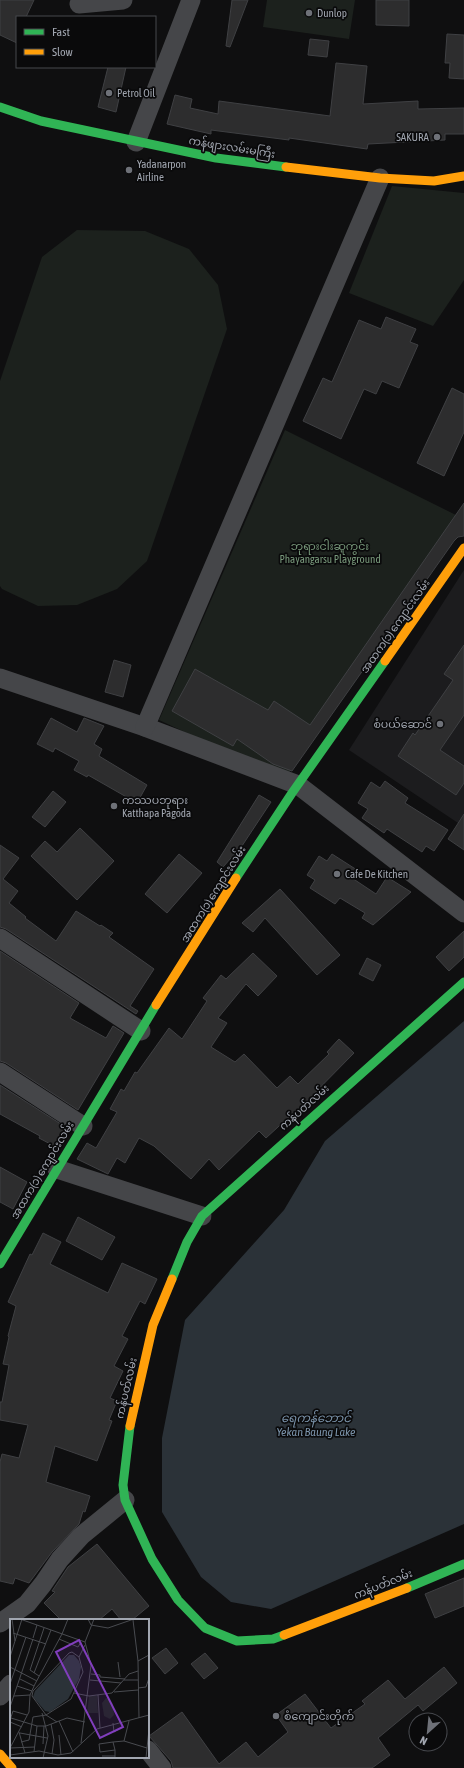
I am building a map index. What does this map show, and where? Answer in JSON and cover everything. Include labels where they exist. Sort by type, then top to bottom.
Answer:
[{"type":"main road","name":"ကန်ဖျားလမ်းမကြီး","points":[[0,107],[41,121],[216,158],[380,178],[434,180],[464,176]]},
{"type":"main road","name":"အထက(၁) ကျောင်းလမ်း","points":[[0,1264],[237,876],[298,785],[464,548]]},
{"type":"main road","name":"ကန်ပတ်လမ်း","points":[[464,982],[451,992],[202,1216],[187,1242],[153,1325],[130,1425],[123,1485],[125,1500],[152,1559],[178,1600],[205,1628],[237,1641],[273,1639],[384,1598],[464,1564]]},
{"type":"main road","points":[[0,1754],[12,1768]]},
{"type":"street","points":[[79,4],[123,0]]},
{"type":"street","points":[[136,142],[191,0]]},
{"type":"street","points":[[145,727],[380,178]]},
{"type":"street","points":[[0,678],[145,727],[298,785],[464,913]]},
{"type":"street","points":[[0,938],[141,1031]]},
{"type":"street","points":[[0,1072],[83,1126]]},
{"type":"street","points":[[57,1169],[202,1216]]},
{"type":"street","points":[[0,1623],[27,1604],[60,1559],[81,1536],[125,1500]]},
{"type":"street","points":[[0,1696],[10,1685]]},
{"type":"street","points":[[149,1751],[162,1768]]},
{"type":"shaded area","points":[[464,570],[464,827],[349,750]]},
{"type":"green space","name":"Dunlop","points":[[267,0],[355,0],[349,39],[263,27]]},
{"type":"green space","points":[[392,186],[464,193],[464,280],[433,326],[349,293]]},
{"type":"green space","points":[[77,230],[145,231],[189,249],[218,285],[227,329],[147,561],[117,589],[77,605],[38,606],[2,589],[0,586],[0,381],[42,257]]},
{"type":"green space","name":"ဘုရားငါးဆူကွင်း Phayangarsu Playground","points":[[285,430],[460,517],[285,779],[159,720]]},
{"type":"water","name":"ရေကန်ဘောင် Yekan Baung Lake","points":[[464,1021],[464,1524],[271,1609],[231,1602],[201,1577],[162,1512],[162,1438],[185,1320],[284,1210],[325,1141]]},
{"type":"building","points":[[0,0],[34,0],[26,16],[16,16],[16,43],[0,35]]},
{"type":"building","points":[[232,0],[248,0],[230,47],[226,46]]},
{"type":"building","points":[[376,0],[409,0],[409,26],[376,25]]},
{"type":"building","points":[[447,34],[464,35],[464,79],[449,78],[450,63],[445,63]]},
{"type":"building","points":[[310,39],[329,41],[327,57],[308,55]]},
{"type":"building","points":[[336,63],[367,66],[363,104],[418,101],[418,109],[464,108],[464,134],[445,134],[445,140],[368,144],[367,149],[289,138],[289,140],[211,130],[211,134],[167,124],[175,95],[192,99],[190,108],[218,114],[219,101],[330,116]]},
{"type":"building","points":[[108,68],[126,68],[116,112],[98,107]]},
{"type":"building","points":[[386,317],[416,329],[410,342],[418,345],[399,388],[382,381],[376,394],[364,389],[341,439],[303,421],[323,378],[332,382],[359,320],[381,329]]},
{"type":"building","points":[[452,388],[464,394],[464,432],[444,476],[417,463]]},
{"type":"building","points":[[464,503],[464,536],[458,537],[454,541],[292,771],[273,764],[237,739],[233,746],[172,711],[195,669],[268,710],[274,701],[310,725]]},
{"type":"building","name":"စံပယ်ဆောင်","points":[[464,645],[464,715],[440,750],[464,766],[464,783],[456,795],[398,756],[413,733],[415,735],[453,680],[444,674]]},
{"type":"building","points":[[114,660],[131,665],[123,697],[105,692]]},
{"type":"building","points":[[51,718],[77,732],[84,718],[104,726],[94,744],[102,749],[99,756],[147,785],[137,803],[88,775],[87,777],[74,770],[79,761],[55,748],[53,752],[37,744]]},
{"type":"building","points":[[385,781],[408,798],[405,803],[448,830],[434,851],[426,846],[422,852],[387,829],[384,833],[362,818],[368,809],[358,803],[371,782],[380,788]]},
{"type":"building","points":[[53,791],[66,802],[45,827],[32,817]]},
{"type":"building","points":[[259,795],[271,802],[234,858],[232,857],[223,867],[217,862]]},
{"type":"building","points":[[464,814],[464,850],[448,839]]},
{"type":"building","points":[[80,828],[114,861],[77,900],[31,856],[45,841],[57,852]]},
{"type":"building","points":[[0,845],[19,858],[3,879],[18,891],[9,903],[26,917],[25,918],[56,941],[76,911],[113,933],[109,937],[154,969],[130,1006],[138,1011],[136,1014],[6,929],[0,927]]},
{"type":"building","points":[[179,854],[202,873],[167,913],[145,894]]},
{"type":"building","points":[[332,854],[357,870],[352,878],[376,894],[387,877],[411,892],[373,925],[362,918],[365,913],[340,898],[335,904],[310,888],[315,880],[307,875],[319,856],[327,861]]},
{"type":"building","points":[[280,889],[340,955],[317,975],[265,918],[253,932],[242,923]]},
{"type":"building","points":[[464,931],[464,957],[449,971],[436,957]]},
{"type":"building","points":[[0,951],[79,1003],[70,1018],[106,1038],[113,1026],[124,1033],[78,1110],[6,1063],[0,1061]]},
{"type":"building","points":[[253,953],[277,976],[258,996],[246,984],[218,1018],[227,1023],[211,1047],[235,1062],[244,1054],[277,1088],[290,1076],[298,1084],[329,1054],[327,1052],[339,1039],[354,1053],[291,1117],[290,1116],[266,1138],[259,1131],[219,1170],[209,1159],[191,1179],[154,1146],[139,1138],[125,1163],[117,1158],[108,1174],[77,1159],[87,1143],[96,1148],[117,1112],[110,1109],[121,1089],[124,1091],[135,1072],[137,1073],[169,1028],[182,1039],[207,1001],[203,998],[221,975],[226,979]]},
{"type":"building","points":[[367,958],[381,965],[373,981],[359,974]]},
{"type":"building","points":[[0,1085],[67,1128],[56,1147],[39,1138],[40,1136],[0,1114]]},
{"type":"building","points":[[0,1167],[27,1182],[13,1209],[0,1202]]},
{"type":"building","points":[[78,1217],[115,1237],[102,1260],[66,1241]]},
{"type":"building","points":[[43,1233],[61,1242],[50,1264],[108,1293],[122,1263],[157,1279],[145,1304],[140,1301],[122,1336],[128,1339],[114,1366],[123,1371],[110,1398],[117,1401],[109,1420],[112,1421],[97,1461],[55,1446],[46,1482],[90,1496],[85,1512],[83,1511],[79,1524],[52,1552],[29,1583],[15,1578],[13,1584],[0,1581],[0,1462],[2,1454],[19,1458],[28,1425],[0,1420],[0,1402],[2,1402],[9,1365],[3,1364],[8,1336],[16,1306],[8,1302],[30,1254],[32,1255]]},
{"type":"building","points":[[97,1544],[149,1606],[133,1619],[120,1619],[112,1609],[100,1619],[60,1619],[44,1603],[55,1592],[52,1591],[68,1567]]},
{"type":"building","points":[[464,1578],[464,1606],[435,1618],[425,1594]]},
{"type":"building","points":[[166,1648],[178,1663],[165,1674],[152,1658]]},
{"type":"building","points":[[205,1653],[218,1668],[204,1679],[191,1664]]},
{"type":"building","points":[[444,1667],[457,1683],[423,1711],[418,1705],[378,1738],[390,1755],[372,1768],[173,1768],[171,1761],[149,1736],[182,1712],[219,1764],[246,1742],[258,1757],[288,1732],[276,1715],[305,1694],[331,1728],[365,1704],[362,1701],[388,1680],[405,1699]]},
{"type":"traffic: fast","points":[[0,107],[41,121],[216,158],[286,167]]},
{"type":"traffic: fast","points":[[236,878],[292,793],[385,661]]},
{"type":"traffic: fast","points":[[172,1279],[187,1242],[202,1216],[464,982]]},
{"type":"traffic: fast","points":[[0,1264],[156,1005]]},
{"type":"traffic: fast","points":[[130,1426],[123,1485],[125,1500],[152,1559],[178,1600],[205,1628],[237,1641],[273,1639],[284,1635]]},
{"type":"traffic: fast","points":[[407,1588],[464,1564]]},
{"type":"traffic: slow","points":[[286,167],[380,178],[434,181],[464,176]]},
{"type":"traffic: slow","points":[[385,661],[464,548]]},
{"type":"traffic: slow","points":[[156,1005],[236,878]]},
{"type":"traffic: slow","points":[[130,1426],[153,1325],[172,1279]]},
{"type":"traffic: slow","points":[[284,1635],[407,1588]]},
{"type":"traffic: slow","points":[[0,1754],[12,1768]]},
{"type":"place","name":"Dunlop","points":[[309,13]]},
{"type":"place","name":"Petrol Oil","points":[[109,93]]},
{"type":"place","name":"SAKURA","points":[[437,137]]},
{"type":"place","name":"Yadanarpon Airline","points":[[129,170]]},
{"type":"place","name":"စံပယ်ဆောင်","points":[[440,724]]},
{"type":"place","name":"ကဿပဘုရား Katthapa Pagoda","points":[[114,806]]},
{"type":"place","name":"Cafe De Kitchen","points":[[337,874]]},
{"type":"place","name":"စံကျောင်းတိုက်","points":[[276,1716]]}]
